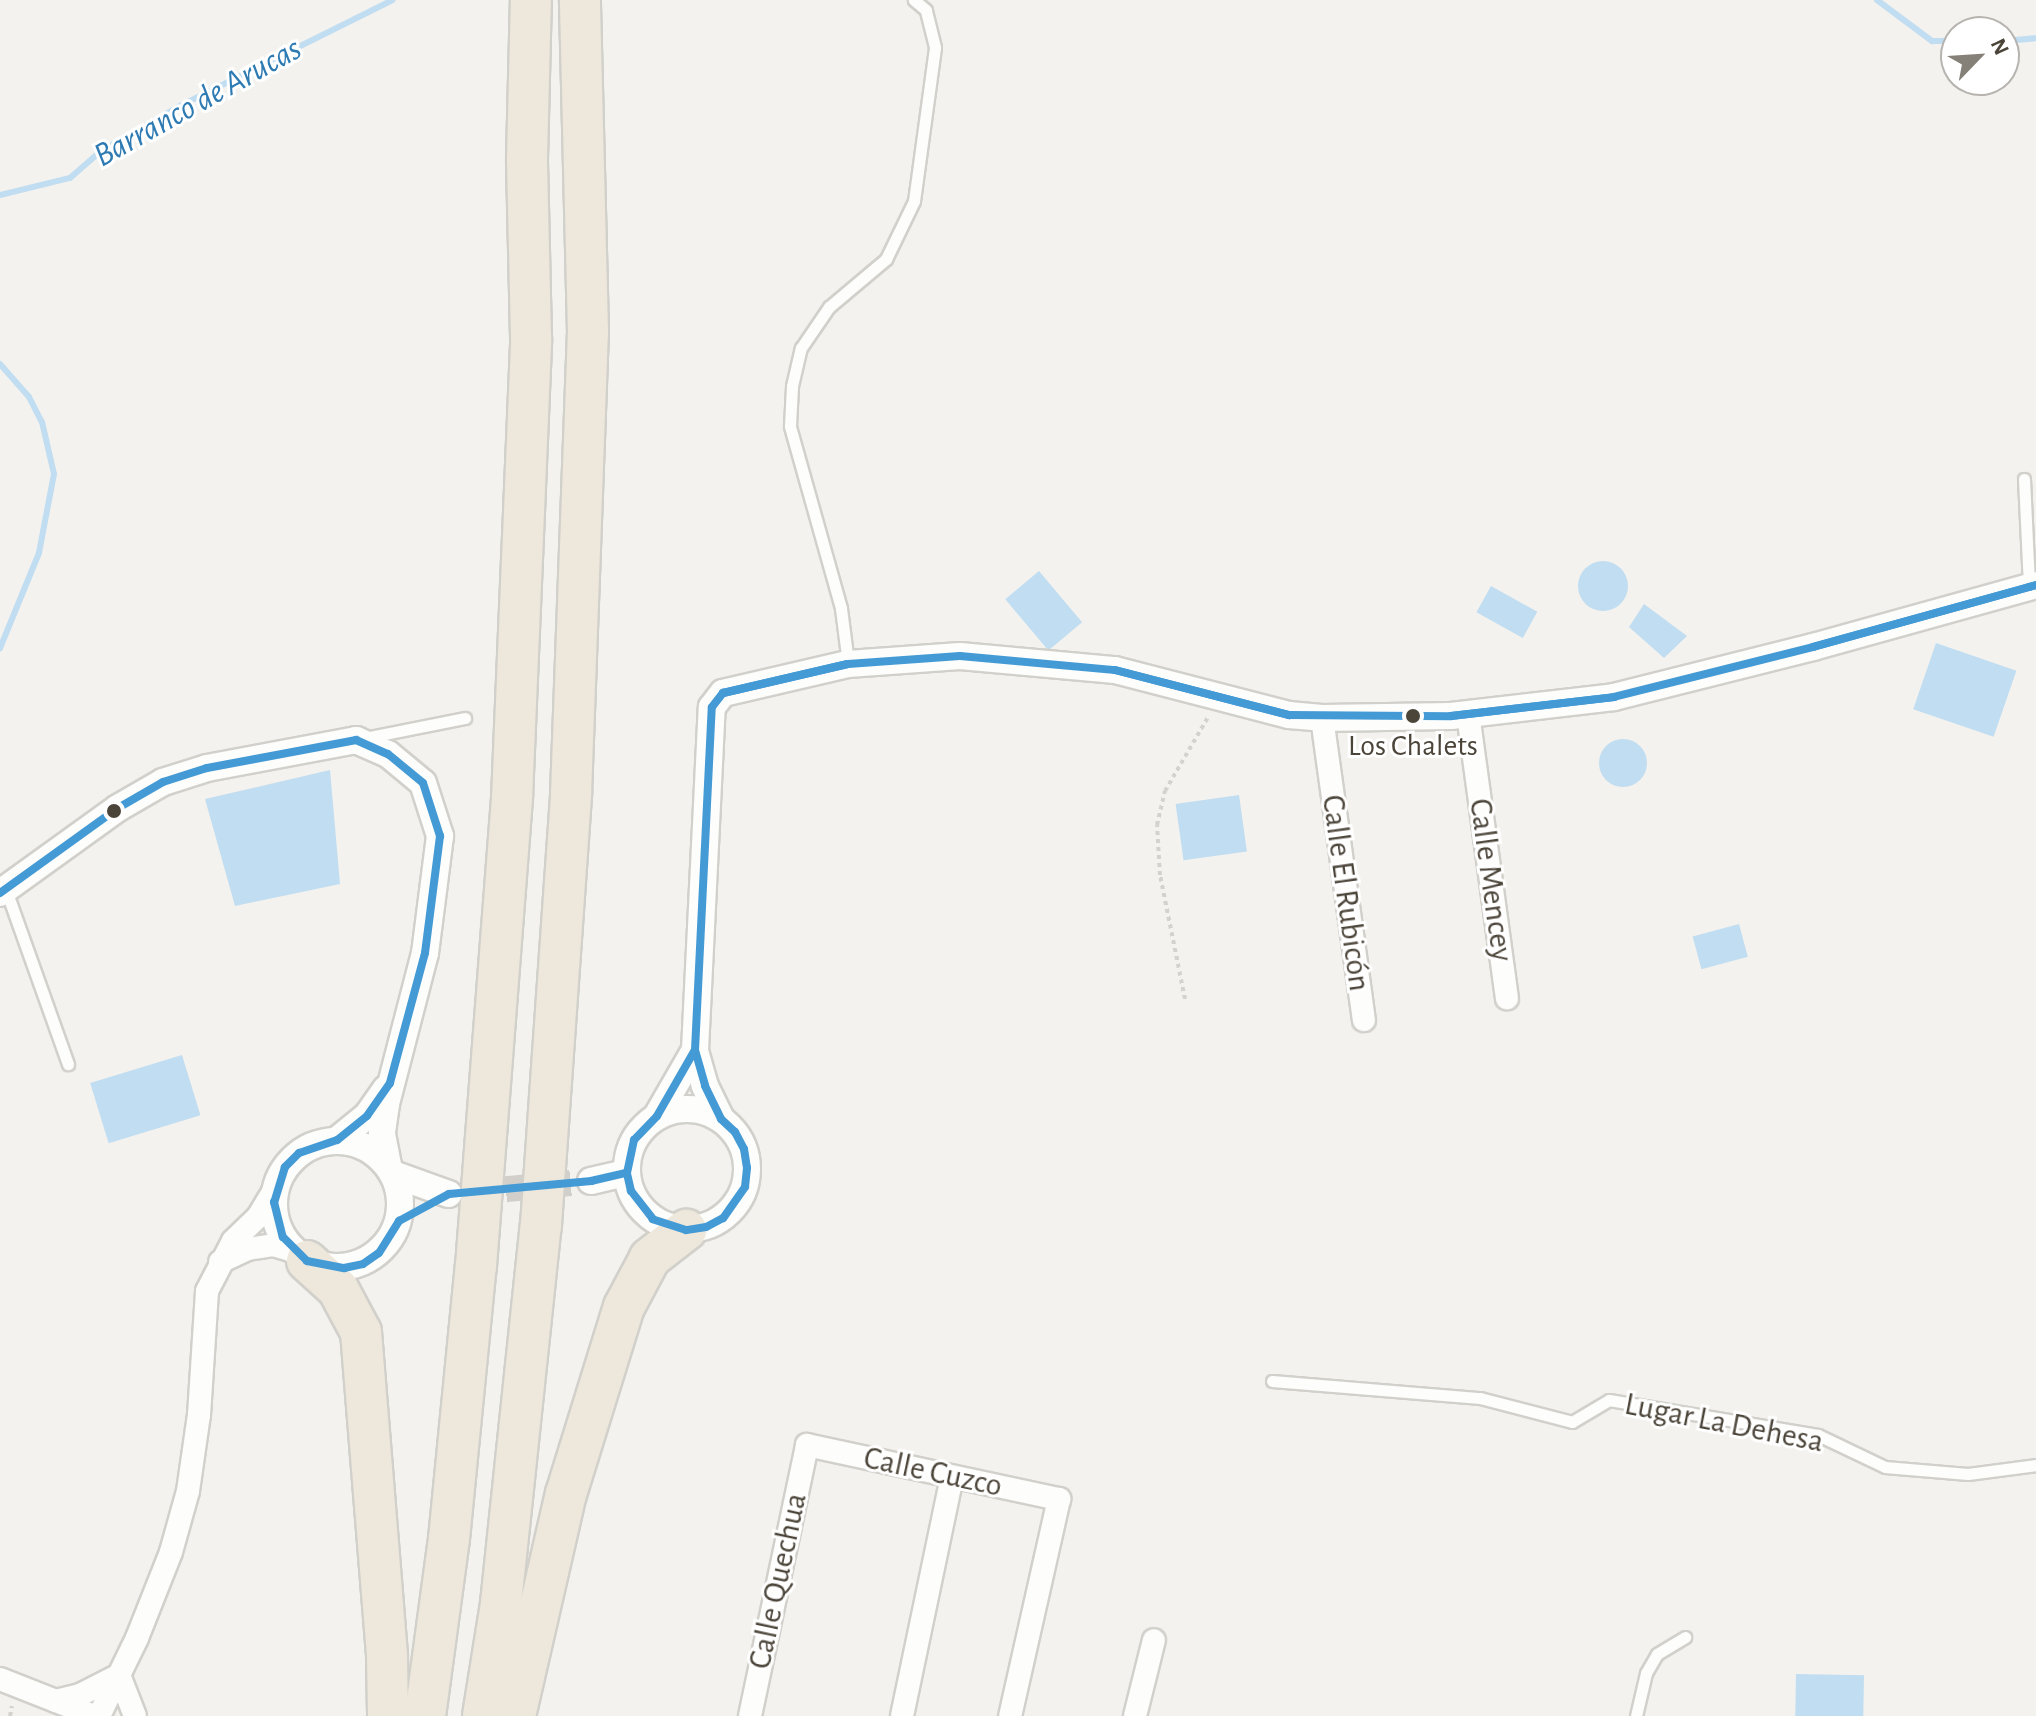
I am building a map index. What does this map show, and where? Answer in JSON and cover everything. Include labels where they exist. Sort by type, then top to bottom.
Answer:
[{"type":"highway","points":[[508,0],[506,93],[527,154]]},
{"type":"highway","points":[[425,1716],[449,1539],[475,1281],[512,798],[531,338],[527,154],[531,0]]},
{"type":"highway","points":[[483,1716],[501,1603],[541,1225],[567,857],[588,332],[580,0]]},
{"type":"highway","points":[[515,1716],[566,1494],[624,1307],[650,1258],[686,1230]]},
{"type":"highway","points":[[301,1256],[338,1289],[361,1332],[386,1642],[388,1716]]},
{"type":"street","points":[[695,1050],[657,1116],[634,1140],[627,1173],[640,1206],[669,1227],[686,1230],[706,1227],[723,1218],[736,1204],[745,1187],[747,1168],[744,1149],[735,1132],[721,1119],[705,1086],[695,1050],[712,707],[723,693],[848,664],[960,656],[1115,670],[1220,698],[1322,718],[1468,714],[1614,697],[1813,647],[2033,586]]},
{"type":"street","name":"Calle Mencey","points":[[1468,714],[1507,998]]},
{"type":"street","name":"Calle El Rubicón","points":[[1322,718],[1364,1020]]},
{"type":"street","points":[[3,891],[118,808],[163,782],[207,768],[356,740],[388,754],[423,783],[440,836],[425,953],[390,1083],[382,1134],[399,1189],[399,1221],[391,1239],[379,1253],[363,1264],[325,1267],[273,1245],[248,1249],[220,1262]]},
{"type":"street","points":[[337,1140],[367,1116],[390,1083]]},
{"type":"street","points":[[657,1116],[689,1108],[721,1119]]},
{"type":"street","points":[[0,1679],[97,1716],[119,1675],[171,1552],[188,1491],[199,1415],[202,1318],[207,1291],[233,1241],[258,1217],[285,1167],[299,1153],[317,1144],[337,1140],[356,1143],[391,1170],[449,1194],[399,1221]]},
{"type":"street","points":[[591,1181],[627,1173]]},
{"type":"street","points":[[277,1185],[276,1221],[301,1256]]},
{"type":"street","name":"Calle Cuzco","points":[[807,1445],[1059,1499],[1010,1716]]},
{"type":"street","name":"Calle Quechua","points":[[750,1716],[807,1445]]},
{"type":"street","points":[[902,1716],[952,1477]]},
{"type":"street","points":[[1135,1716],[1154,1640]]},
{"type":"street","points":[[56,1701],[80,1695],[119,1675]]},
{"type":"street","points":[[119,1675],[135,1716]]},
{"type":"lane","points":[[848,664],[841,608],[790,426],[792,386],[801,348],[829,307],[886,259],[914,201],[935,47],[926,10],[914,0]]},
{"type":"lane","points":[[2024,479],[2033,586]]},
{"type":"lane","points":[[356,740],[465,718]]},
{"type":"lane","points":[[3,891],[68,1064]]},
{"type":"lane","name":"Lugar La Dehesa","points":[[1272,1381],[1480,1398],[1572,1422],[1609,1400],[1818,1435],[1885,1467],[1968,1474],[2036,1465]]},
{"type":"lane","points":[[1636,1716],[1646,1673],[1657,1654],[1685,1637]]},
{"type":"path","points":[[1185,999],[1160,875],[1157,825],[1165,791],[1220,698]]},
{"type":"water","points":[[1603,561],[1621,568],[1628,586],[1621,604],[1603,611],[1585,604],[1578,586],[1585,568]]},
{"type":"water","points":[[1039,571],[1082,622],[1048,651],[1005,599]]},
{"type":"water","points":[[1491,586],[1537,612],[1523,638],[1476,612]]},
{"type":"water","points":[[1644,604],[1687,636],[1664,658],[1629,627]]},
{"type":"water","points":[[1936,643],[2016,671],[1994,737],[1913,709]]},
{"type":"water","points":[[1623,739],[1640,746],[1647,763],[1640,780],[1623,787],[1606,780],[1599,763],[1606,746]]},
{"type":"water","points":[[330,770],[340,884],[235,906],[205,799]]},
{"type":"water","points":[[1239,795],[1247,851],[1184,860],[1176,804]]},
{"type":"water","points":[[1739,924],[1748,957],[1701,969],[1693,936]]},
{"type":"water","points":[[182,1055],[200,1115],[109,1143],[90,1083]]},
{"type":"water","points":[[1796,1674],[1864,1675],[1863,1716],[1795,1716]]},
{"type":"waterway","name":"Barranco de Arucas","points":[[0,195],[70,178],[101,151],[176,108],[393,0]]},
{"type":"waterway","name":"Barranco de Arucas","points":[[1877,0],[1932,41],[1940,41]]},
{"type":"waterway","name":"Barranco de Arucas","points":[[2020,40],[2036,38]]},
{"type":"waterway","name":"Barranco de Arucas","points":[[0,364],[29,397],[42,422],[54,474],[39,553],[0,648]]},
{"type":"tunnel","points":[[467,1193],[591,1181]]},
{"type":"transit line","points":[[2036,585],[2029,587],[1813,647],[2036,585]]},
{"type":"transit line","points":[[1614,697],[1813,647]]},
{"type":"transit line","points":[[848,664],[960,656],[1115,670]]},
{"type":"transit line","points":[[723,693],[848,664]]},
{"type":"transit line","points":[[723,693],[848,664]]},
{"type":"transit line","points":[[1115,670],[1289,715]]},
{"type":"transit line","points":[[1115,670],[1289,715]]},
{"type":"transit line","points":[[695,1050],[712,707],[723,693]]},
{"type":"transit line","points":[[1451,716],[1614,697]]},
{"type":"transit line","points":[[1451,716],[1614,697]]},
{"type":"transit line","points":[[1289,715],[1451,716]]},
{"type":"transit line","points":[[356,740],[388,754],[423,783],[440,836],[425,953],[390,1083],[367,1116],[337,1140],[299,1153],[285,1167],[274,1202],[283,1237],[307,1261],[344,1268],[363,1264],[379,1253],[399,1221],[449,1194],[591,1181],[627,1173]]},
{"type":"transit line","points":[[0,893],[118,808],[163,782],[207,768],[356,740]]},
{"type":"transit line","points":[[695,1050],[705,1086],[721,1119],[735,1132],[744,1149],[747,1168],[745,1187],[723,1218],[706,1227],[686,1230],[653,1219],[631,1191],[627,1173],[634,1140],[657,1116],[695,1050]]},
{"type":"place","name":"Los Chalets","points":[[1413,716]]}]
